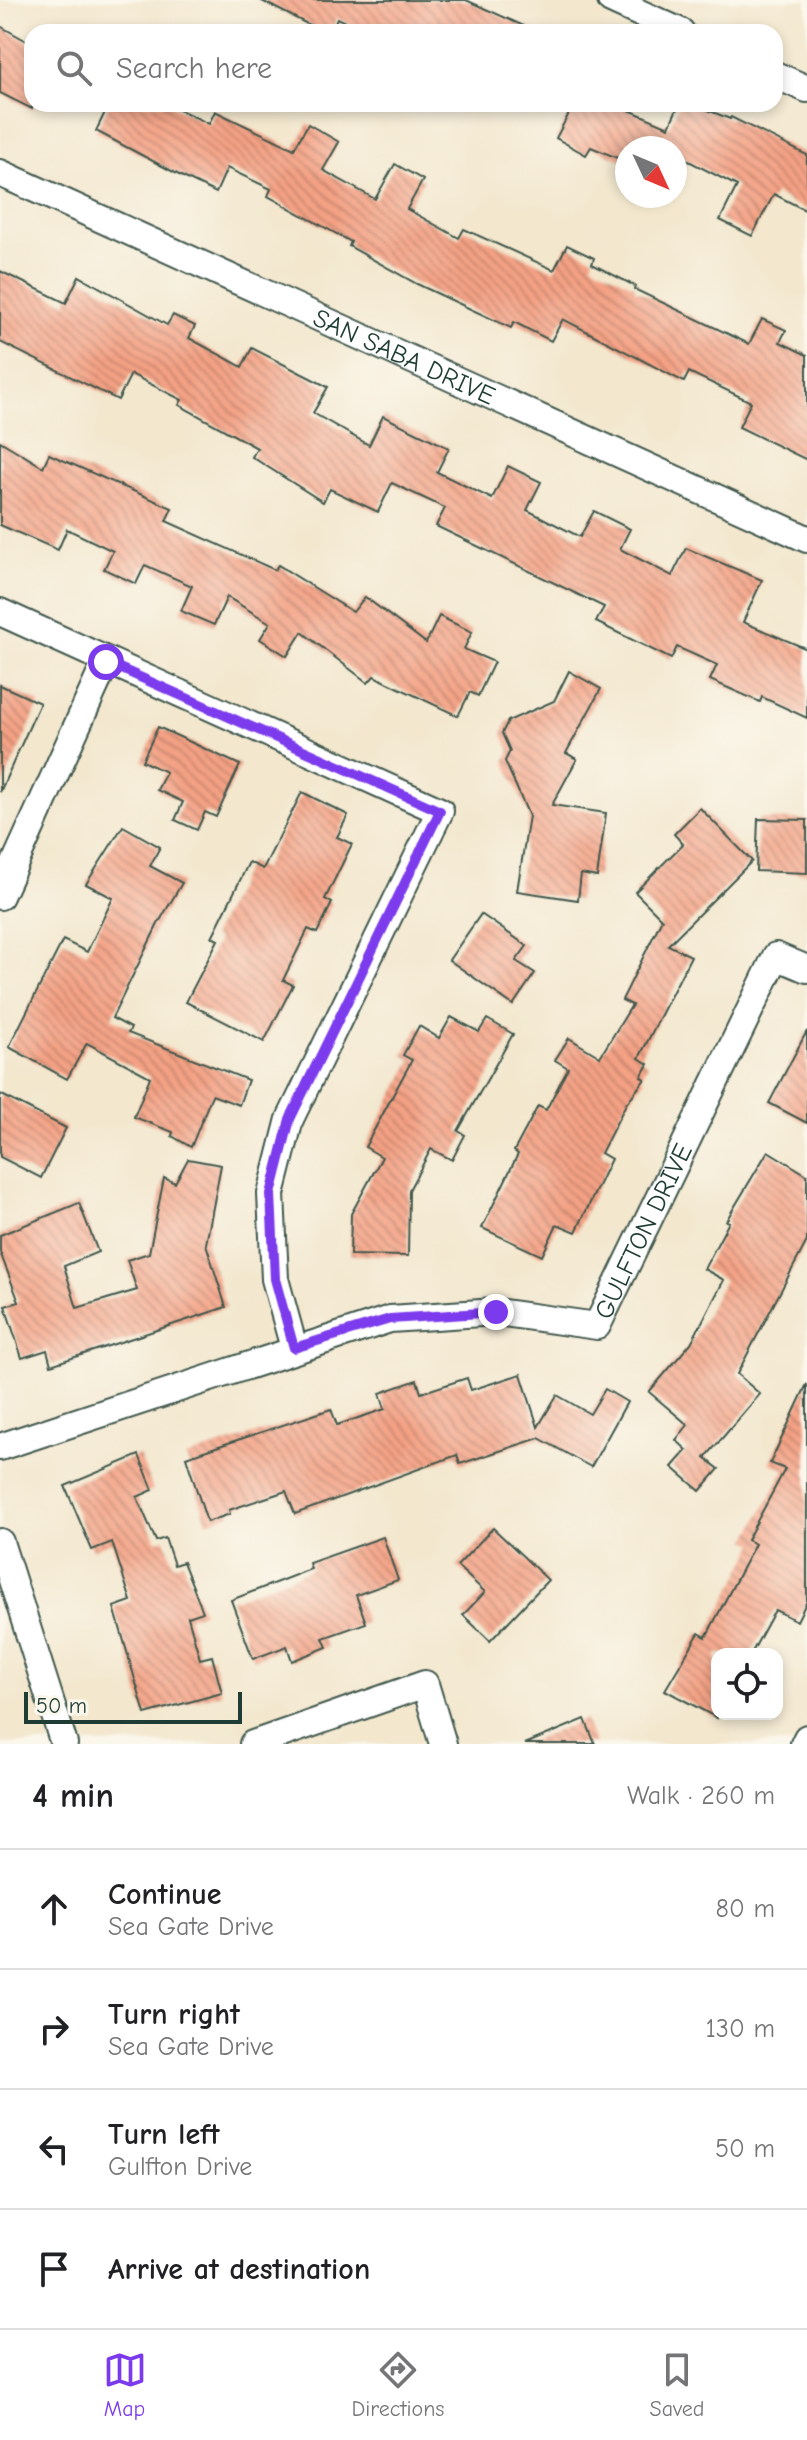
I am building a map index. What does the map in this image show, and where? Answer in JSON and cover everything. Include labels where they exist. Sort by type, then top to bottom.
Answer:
[{"type":"street","points":[[611,0],[664,24]]},
{"type":"street","points":[[783,78],[807,89]]},
{"type":"street","name":"SAN SABA DRIVE","points":[[0,173],[807,539]]},
{"type":"street","points":[[0,612],[440,811],[290,1119],[271,1194],[275,1279],[294,1348]]},
{"type":"street","points":[[0,896],[106,662]]},
{"type":"street","name":"GULFTON DRIVE","points":[[0,1447],[390,1319],[496,1312],[597,1326],[776,956],[807,969]]},
{"type":"street","points":[[0,1542],[64,1744]]},
{"type":"street","points":[[253,1744],[425,1684],[443,1744]]},
{"type":"street","points":[[804,1744],[807,1738]]},
{"type":"building","points":[[260,0],[466,0],[519,24],[349,24],[337,18],[334,24],[307,24]]},
{"type":"building","points":[[0,26],[24,40],[24,105],[0,93]]},
{"type":"building","points":[[105,112],[184,112],[209,124],[217,112],[294,149],[308,124],[339,142],[323,170],[375,199],[395,164],[423,180],[407,209],[459,238],[464,229],[554,270],[567,245],[594,258],[592,264],[635,286],[634,289],[749,344],[762,319],[786,330],[780,342],[807,355],[807,460],[739,427],[751,402],[689,372],[684,382],[563,319],[551,341],[514,322],[511,328],[417,284],[349,246],[351,242],[268,196],[271,189],[227,168],[216,193],[96,131]]},
{"type":"building","points":[[570,112],[634,112],[669,127],[676,112],[713,112],[731,117],[807,155],[807,211],[774,194],[752,236],[720,220],[737,186],[687,160],[687,136],[615,136],[615,157],[591,147],[586,155],[556,138]]},
{"type":"building","points":[[0,271],[66,303],[79,276],[167,325],[173,315],[195,326],[189,338],[242,367],[252,348],[328,387],[313,413],[369,445],[383,416],[449,448],[437,472],[492,499],[508,466],[541,482],[527,510],[580,537],[594,511],[630,529],[620,549],[672,576],[686,548],[762,580],[743,622],[807,649],[807,718],[762,697],[760,702],[710,680],[717,665],[677,647],[671,659],[596,622],[604,607],[436,526],[445,508],[392,483],[378,512],[330,489],[323,502],[252,457],[257,448],[179,405],[182,400],[131,374],[118,400],[0,342]]},
{"type":"building","points":[[0,441],[43,467],[49,454],[172,508],[166,521],[275,570],[278,565],[353,612],[365,597],[426,643],[439,616],[472,632],[464,649],[494,662],[478,696],[470,692],[458,716],[374,676],[368,683],[302,632],[287,656],[260,639],[270,623],[227,597],[214,625],[181,611],[192,586],[145,565],[136,584],[104,569],[113,551],[67,529],[58,550],[0,525]]},
{"type":"building","points":[[569,671],[601,689],[566,753],[577,759],[552,805],[606,813],[597,877],[581,874],[578,900],[517,891],[529,816],[505,761],[510,751],[502,733],[508,721],[554,701]]},
{"type":"building","points":[[0,685],[40,703],[0,792]]},
{"type":"building","points":[[158,727],[240,765],[216,817],[205,812],[197,830],[175,820],[183,802],[157,790],[166,772],[142,761]]},
{"type":"building","points":[[302,792],[348,815],[337,837],[352,844],[325,899],[332,903],[317,933],[308,929],[283,980],[293,985],[264,1042],[186,1002],[218,940],[212,937],[249,862],[263,869]]},
{"type":"building","points":[[700,808],[752,861],[668,945],[691,956],[639,1058],[648,1064],[641,1077],[645,1079],[626,1104],[601,1153],[611,1159],[576,1232],[557,1224],[542,1256],[482,1228],[518,1154],[514,1151],[538,1106],[546,1110],[568,1068],[555,1060],[569,1038],[600,1057],[632,1005],[622,1000],[662,919],[635,892],[683,844],[674,834]]},
{"type":"building","points":[[758,819],[807,820],[807,873],[756,871]]},
{"type":"building","points":[[123,826],[160,847],[150,866],[182,883],[158,924],[112,1018],[131,1028],[128,1033],[248,1080],[239,1105],[212,1095],[191,1147],[172,1136],[173,1132],[134,1117],[150,1077],[87,1043],[67,1079],[9,1047],[63,940],[87,952],[113,898],[86,884]]},
{"type":"building","points":[[481,914],[527,946],[516,961],[535,973],[513,1005],[449,960]]},
{"type":"building","points":[[451,1017],[479,1032],[487,1019],[513,1034],[458,1131],[465,1135],[452,1160],[431,1149],[409,1190],[408,1256],[350,1255],[351,1214],[382,1157],[365,1147],[412,1060],[403,1055],[419,1026],[439,1038]]},
{"type":"building","points":[[807,1031],[807,1123],[769,1103]]},
{"type":"building","points":[[0,1094],[66,1128],[41,1178],[0,1157]]},
{"type":"building","points":[[768,1151],[807,1175],[807,1241],[737,1374],[760,1394],[705,1458],[719,1469],[700,1491],[672,1467],[687,1450],[676,1440],[688,1425],[649,1392],[691,1343],[724,1280],[704,1269],[729,1222],[726,1221]]},
{"type":"building","points":[[188,1159],[221,1165],[206,1244],[226,1307],[51,1365],[47,1350],[22,1358],[5,1306],[19,1302],[0,1252],[0,1235],[79,1203],[98,1252],[64,1266],[77,1308],[137,1290],[127,1260],[149,1253],[164,1178],[175,1183]]},
{"type":"building","points":[[521,1374],[538,1427],[557,1395],[590,1414],[605,1389],[627,1402],[591,1467],[539,1438],[460,1464],[457,1455],[295,1514],[286,1491],[229,1510],[230,1514],[207,1522],[186,1457],[331,1409],[337,1425],[385,1409],[380,1393],[417,1380],[421,1393],[467,1378],[471,1390]]},
{"type":"building","points":[[807,1384],[807,1601],[797,1621],[775,1610],[754,1648],[711,1648],[711,1715],[665,1690],[699,1633],[706,1637],[755,1544],[747,1540],[785,1469],[770,1463]]},
{"type":"building","points":[[139,1455],[153,1490],[137,1497],[156,1541],[165,1538],[174,1565],[183,1562],[203,1612],[188,1617],[200,1659],[212,1656],[222,1693],[145,1714],[114,1607],[131,1601],[112,1542],[92,1550],[65,1486]]},
{"type":"building","points":[[493,1528],[548,1580],[490,1641],[463,1615],[485,1592],[457,1566]]},
{"type":"building","points":[[383,1537],[398,1580],[356,1595],[366,1623],[323,1638],[327,1647],[292,1661],[287,1646],[253,1659],[231,1600],[311,1569],[309,1563]]},
{"type":"building","points":[[585,1719],[595,1744],[525,1744]]},
{"type":"route","points":[[106,662],[440,811],[290,1119],[271,1194],[275,1279],[294,1348],[390,1319],[496,1312]]}]
